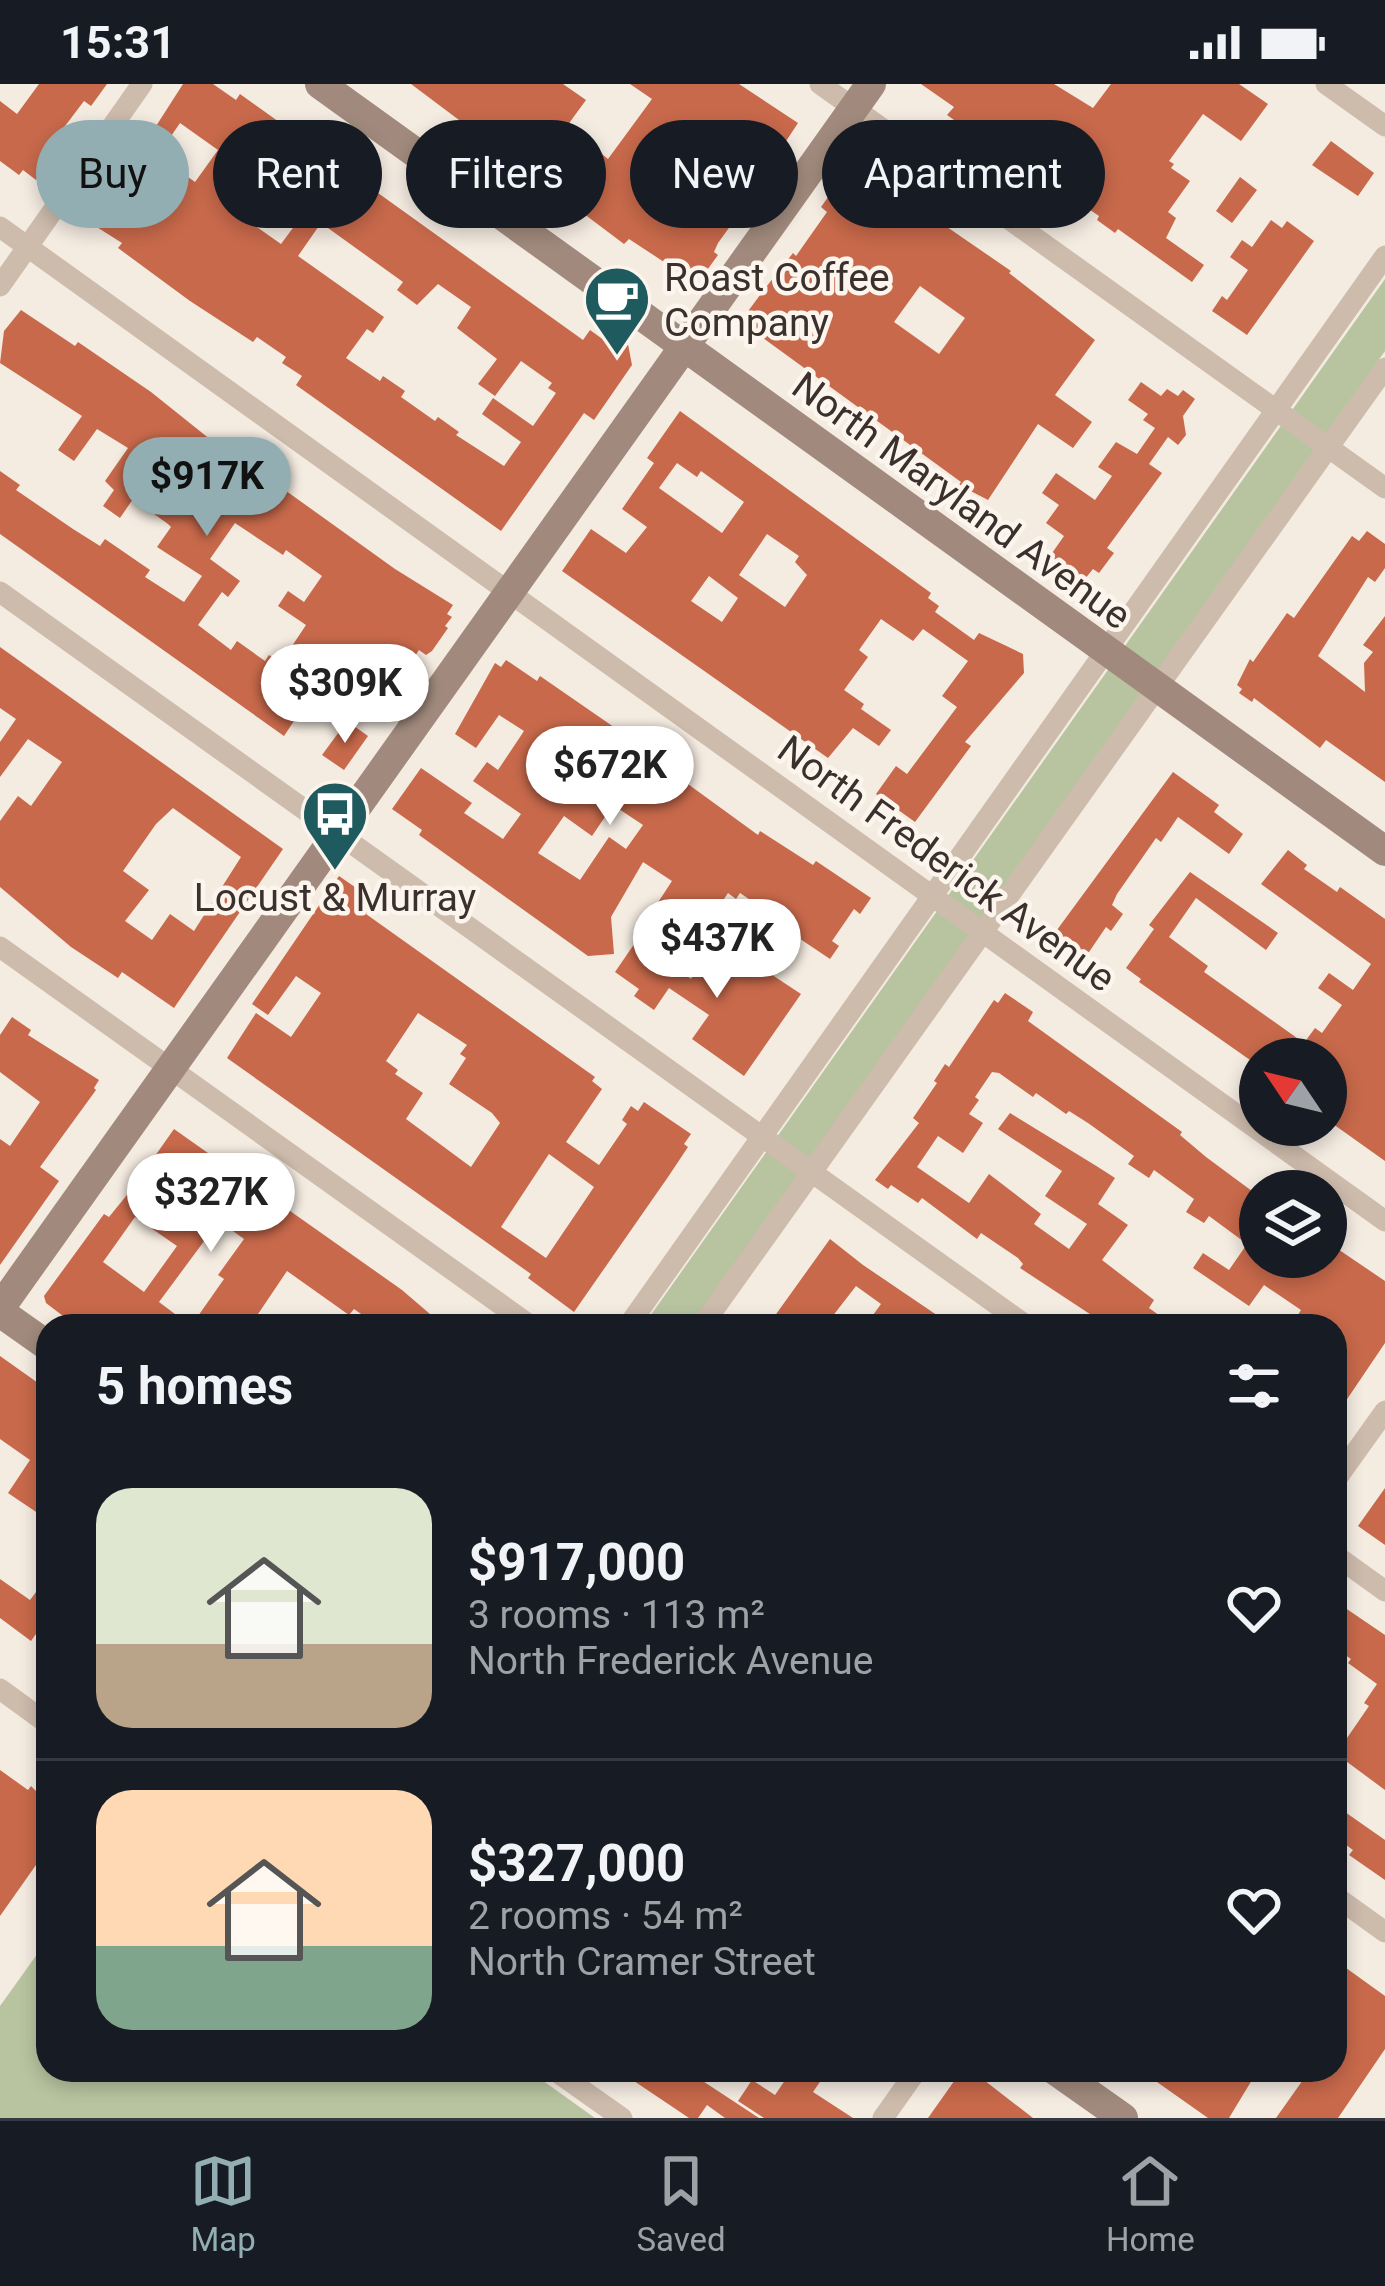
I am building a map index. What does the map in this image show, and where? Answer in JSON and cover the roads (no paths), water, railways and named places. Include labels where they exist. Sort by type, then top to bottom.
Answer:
[{"type":"main road","name":"North Maryland Avenue","points":[[320,84],[1385,851]]},
{"type":"main road","points":[[36,1337],[0,1310],[863,96]]},
{"type":"main road","points":[[1072,2082],[1123,2118]]},
{"type":"street","points":[[0,286],[142,84]]},
{"type":"street","points":[[820,84],[863,96],[1276,411],[1385,488]]},
{"type":"street","points":[[1326,84],[1385,126]]},
{"type":"street","name":"North Frederick Avenue","points":[[0,227],[1385,1221]]},
{"type":"street","points":[[636,1314],[1385,256]]},
{"type":"street","points":[[711,1314],[1385,368]]},
{"type":"street","points":[[0,592],[1010,1314]]},
{"type":"street","points":[[0,947],[514,1314]]},
{"type":"street","points":[[1347,1464],[1385,1411]]},
{"type":"street","points":[[1347,1564],[1385,1591]]},
{"type":"street","points":[[0,1689],[36,1715]]},
{"type":"street","points":[[1347,1905],[1385,1932]]},
{"type":"street","points":[[571,2082],[622,2118]]},
{"type":"street","points":[[883,2118],[908,2082]]},
{"type":"place","name":"Roast Coffee Company","points":[[617,358]]},
{"type":"place","name":"Locust & Murray","points":[[335,873]]}]
